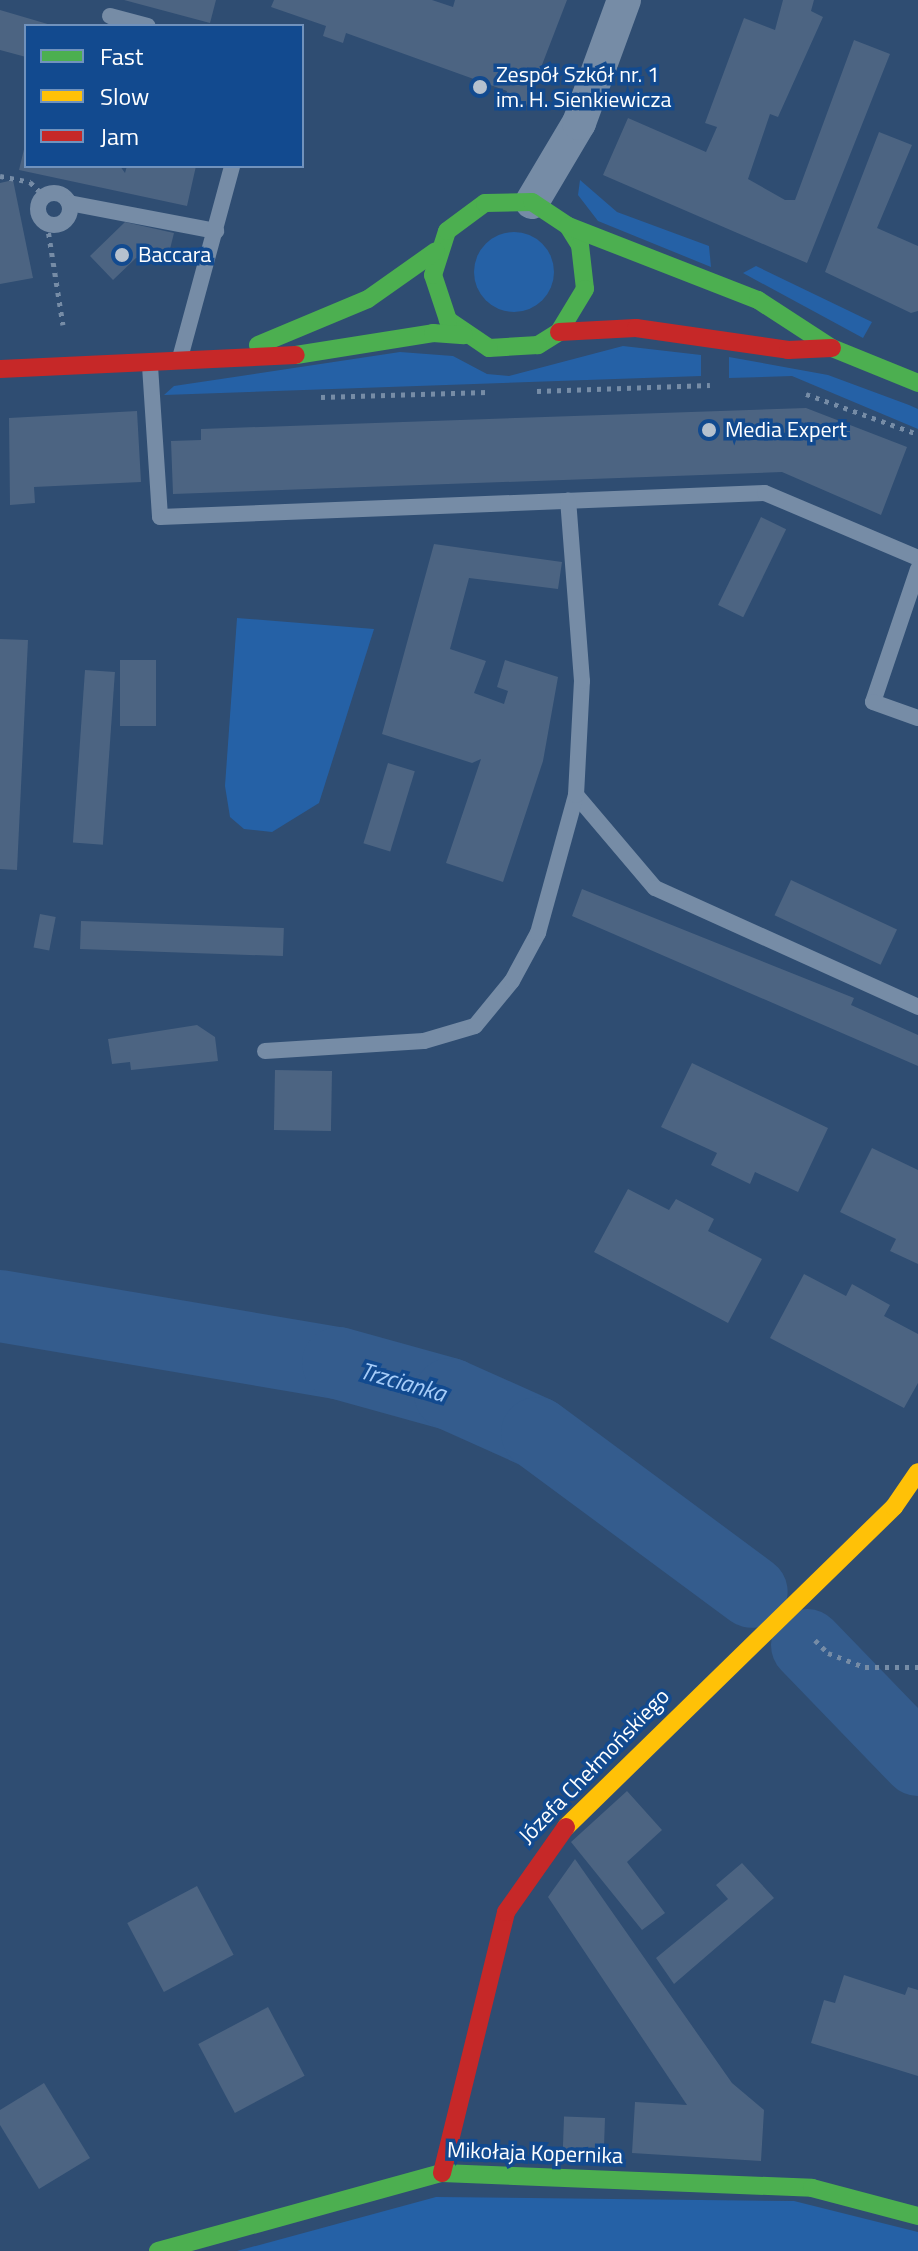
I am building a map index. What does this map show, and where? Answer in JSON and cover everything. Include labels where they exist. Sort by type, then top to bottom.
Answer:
[{"type":"main road","points":[[235,358],[281,331],[368,299],[436,251],[464,213],[485,203],[532,202],[568,226],[758,300],[832,348],[918,383]]},
{"type":"main road","points":[[559,332],[585,289],[580,245],[568,226]]},
{"type":"main road","points":[[436,251],[436,298],[464,335]]},
{"type":"main road","points":[[0,369],[178,364],[433,333],[464,335],[514,351],[559,332],[636,328],[788,350],[832,348]]},
{"type":"main road","name":"Józefa Chełmońskiego","points":[[442,2173],[506,1912],[537,1859],[902,1496],[918,1472]]},
{"type":"main road","name":"Mikołaja Kopernika","points":[[158,2251],[442,2173],[812,2188],[918,2216]]},
{"type":"street","points":[[532,202],[579,123],[624,0]]},
{"type":"lane","points":[[110,16],[140,24]]},
{"type":"lane","points":[[178,364],[232,168]]},
{"type":"lane","points":[[69,203],[67,218],[47,223],[38,210],[44,196],[58,194],[69,203],[216,231]]},
{"type":"lane","points":[[149,364],[160,517],[765,493],[918,558]]},
{"type":"lane","points":[[265,1051],[424,1041],[475,1026],[538,933],[576,795],[582,681],[568,501]]},
{"type":"lane","points":[[918,569],[873,702],[918,718]]},
{"type":"lane","points":[[576,795],[655,888],[918,1007]]},
{"type":"lane","points":[[902,1496],[918,1507]]},
{"type":"path","points":[[0,176],[30,182],[44,196]]},
{"type":"path","points":[[47,223],[64,335]]},
{"type":"path","points":[[529,391],[710,385]]},
{"type":"path","points":[[312,397],[499,392]]},
{"type":"path","points":[[786,1609],[828,1653],[865,1667],[918,1667]]},
{"type":"shaded area","points":[[580,180],[617,212],[709,246],[711,267],[598,221],[578,195]]},
{"type":"shaded area","points":[[514,232],[529,235],[542,244],[551,257],[554,272],[551,287],[542,300],[529,309],[514,312],[499,309],[486,300],[477,287],[474,272],[477,257],[486,244],[499,235]]},
{"type":"shaded area","points":[[756,266],[872,322],[863,338],[743,273]]},
{"type":"shaded area","points":[[623,346],[701,355],[701,376],[164,395],[174,386],[400,352],[453,356],[487,374],[509,376]]},
{"type":"shaded area","points":[[729,357],[828,375],[909,405],[918,409],[918,429],[792,376],[729,378]]},
{"type":"shaded area","points":[[237,618],[374,629],[319,803],[272,832],[244,829],[230,817],[225,786]]},
{"type":"shaded area","points":[[436,2197],[794,2201],[918,2232],[918,2251],[237,2251]]},
{"type":"building","points":[[124,0],[216,0],[210,23]]},
{"type":"building","name":"Zespół Szkół nr. 1 im. H. Sienkiewicza","points":[[274,0],[432,0],[453,7],[455,0],[567,0],[525,109],[503,101],[507,91],[346,33],[343,43],[323,36],[326,26],[271,7]]},
{"type":"building","points":[[783,0],[814,0],[811,11],[823,17],[778,117],[770,114],[748,179],[785,200],[795,200],[854,40],[890,54],[807,263],[603,175],[628,118],[706,152],[717,127],[705,123],[744,18],[775,30]]},
{"type":"building","points":[[0,10],[48,24],[24,24],[24,56],[0,50]]},
{"type":"building","points":[[879,132],[912,145],[877,228],[918,246],[918,311],[911,313],[825,272]]},
{"type":"building","points":[[24,149],[24,168],[121,168],[125,173],[126,168],[196,168],[187,206],[19,170]]},
{"type":"building","points":[[13,180],[33,278],[0,284],[0,183]]},
{"type":"building","points":[[125,222],[174,233],[166,265],[136,258],[113,280],[90,256]]},
{"type":"building","points":[[806,408],[907,447],[881,515],[782,472],[173,494],[171,441],[201,440],[201,429]]},
{"type":"building","points":[[137,411],[141,482],[34,487],[35,503],[10,505],[9,418]]},
{"type":"building","points":[[761,517],[786,529],[743,617],[718,605]]},
{"type":"building","points":[[434,544],[562,562],[558,589],[469,578],[450,649],[486,661],[474,693],[504,704],[508,691],[497,687],[505,660],[558,677],[543,761],[503,882],[446,863],[481,759],[472,763],[382,734]]},
{"type":"building","points":[[0,639],[28,640],[17,870],[0,869]]},
{"type":"building","points":[[120,660],[156,660],[156,726],[120,726]]},
{"type":"building","points":[[85,670],[115,672],[103,845],[73,843]]},
{"type":"building","points":[[388,763],[415,771],[390,852],[363,843]]},
{"type":"building","points":[[791,880],[897,929],[881,965],[775,915]]},
{"type":"building","points":[[582,889],[854,998],[851,1005],[918,1035],[918,1066],[572,916]]},
{"type":"building","points":[[40,914],[56,917],[49,950],[34,947]]},
{"type":"building","points":[[81,921],[284,928],[283,956],[80,949]]},
{"type":"building","points":[[197,1025],[215,1037],[218,1061],[131,1070],[130,1062],[112,1064],[108,1039]]},
{"type":"building","points":[[692,1063],[828,1128],[798,1192],[755,1172],[750,1184],[711,1165],[717,1153],[661,1127]]},
{"type":"building","points":[[275,1070],[332,1071],[331,1131],[274,1130]]},
{"type":"building","points":[[872,1148],[918,1170],[918,1264],[890,1251],[896,1239],[840,1212]]},
{"type":"building","points":[[628,1189],[669,1210],[676,1199],[714,1219],[708,1231],[762,1259],[728,1323],[594,1252]]},
{"type":"building","points":[[804,1274],[846,1296],[852,1284],[890,1305],[884,1316],[918,1334],[918,1383],[904,1408],[770,1338]]},
{"type":"building","points":[[627,1791],[662,1830],[627,1862],[665,1913],[642,1930],[571,1842]]},
{"type":"building","points":[[575,1859],[732,2083],[764,2110],[761,2161],[632,2153],[635,2102],[687,2105],[548,1897]]},
{"type":"building","points":[[742,1863],[774,1898],[674,1984],[656,1958],[728,1899],[716,1885]]},
{"type":"building","points":[[197,1886],[234,1955],[164,1992],[127,1923]]},
{"type":"building","points":[[844,1975],[905,1995],[908,1987],[918,1990],[918,2076],[811,2043],[824,2000],[835,2003]]},
{"type":"building","points":[[268,2007],[305,2076],[235,2113],[198,2044]]},
{"type":"building","points":[[44,2083],[90,2158],[39,2189],[0,2125],[0,2110]]},
{"type":"building","points":[[564,2117],[605,2118],[604,2153],[563,2152]]},
{"type":"waterway","name":"Trzcianka","points":[[0,1306],[338,1363],[450,1394],[537,1433],[752,1592]]},
{"type":"waterway","name":"Trzcianka","points":[[807,1645],[918,1760]]},
{"type":"traffic: fast","points":[[568,226],[580,245],[585,289],[559,332],[538,345],[489,348],[448,320],[433,275],[447,231],[485,203],[532,202],[568,226],[758,300],[832,348],[918,383]]},
{"type":"traffic: fast","points":[[258,345],[368,299],[436,251]]},
{"type":"traffic: fast","points":[[296,355],[433,333],[464,335]]},
{"type":"traffic: fast","points":[[158,2251],[442,2173],[812,2188],[918,2216]]},
{"type":"traffic: slow","points":[[566,1827],[894,1507],[918,1472]]},
{"type":"traffic: jam","points":[[559,332],[636,328],[788,350],[832,348]]},
{"type":"traffic: jam","points":[[0,369],[296,355]]},
{"type":"traffic: jam","points":[[442,2173],[506,1912],[566,1827]]},
{"type":"place","name":"Zespół Szkół nr. 1 im. H. Sienkiewicza","points":[[480,87]]},
{"type":"place","name":"Baccara","points":[[122,255]]},
{"type":"place","name":"Media Expert","points":[[709,430]]}]
